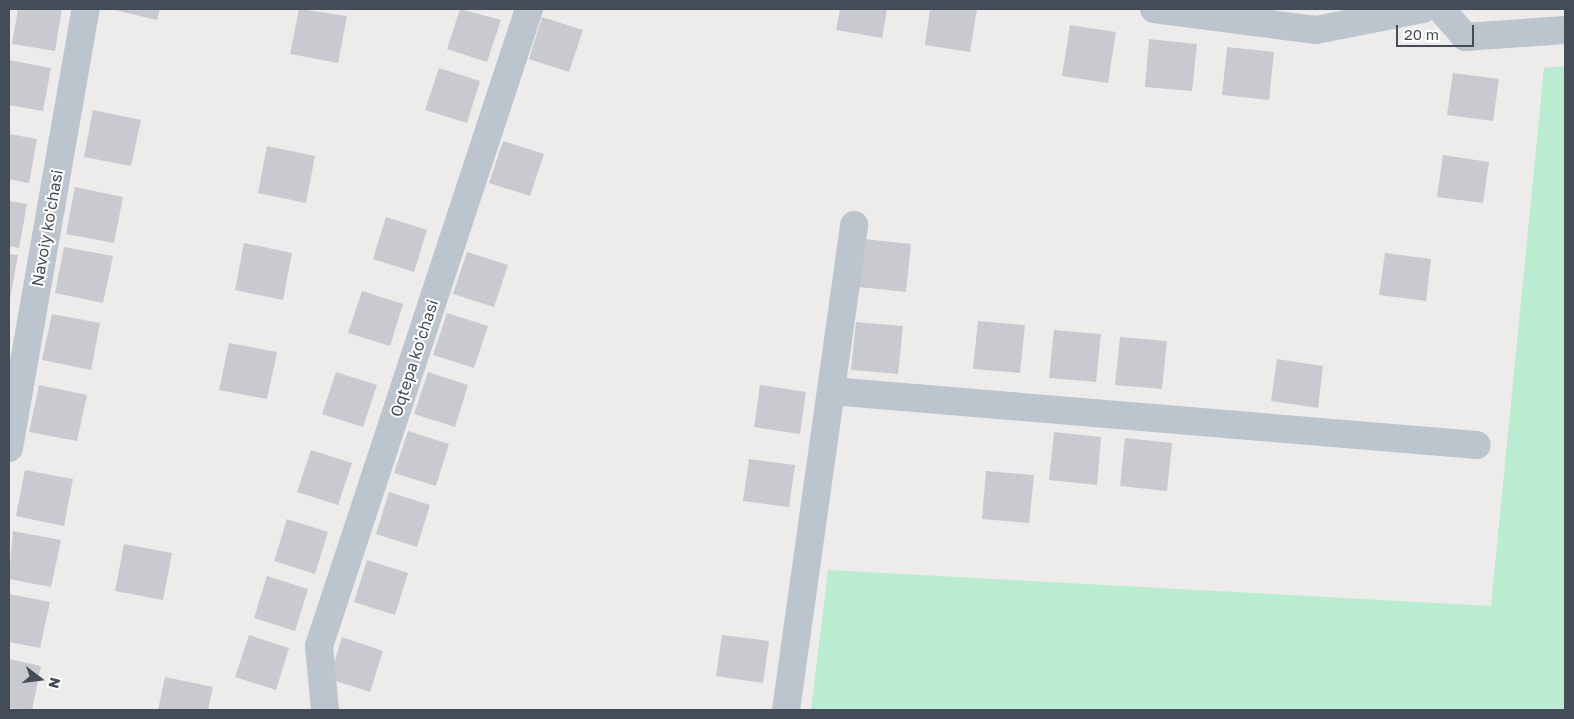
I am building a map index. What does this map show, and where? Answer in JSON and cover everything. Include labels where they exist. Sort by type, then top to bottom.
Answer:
[{"type":"street","name":"Navoiy ko'chasi","points":[[9,448],[86,9]]},
{"type":"street","name":"Oqtepa ko'chasi","points":[[325,710],[319,646],[529,9]]},
{"type":"street","points":[[1154,9],[1316,30],[1423,9]]},
{"type":"street","points":[[1441,9],[1465,37],[1565,30]]},
{"type":"street","points":[[786,710],[854,224]]},
{"type":"street","points":[[831,391],[1477,445]]},
{"type":"green space","points":[[1565,66],[1565,710],[811,710],[828,570],[1491,606],[1544,68]]},
{"type":"building","points":[[18,9],[62,9],[55,51],[12,44]]},
{"type":"building","points":[[110,9],[160,9],[157,20]]},
{"type":"building","points":[[299,9],[347,16],[338,63],[290,54]]},
{"type":"building","points":[[460,9],[501,20],[487,62],[447,49]]},
{"type":"building","points":[[840,9],[887,9],[882,38],[836,30]]},
{"type":"building","points":[[930,9],[977,9],[970,52],[925,45]]},
{"type":"building","points":[[542,17],[583,30],[569,72],[529,59]]},
{"type":"building","points":[[1070,25],[1116,32],[1108,83],[1062,76]]},
{"type":"building","points":[[1149,39],[1197,44],[1192,91],[1145,87]]},
{"type":"building","points":[[1227,47],[1274,52],[1269,100],[1222,95]]},
{"type":"building","points":[[9,60],[51,68],[43,111],[9,105]]},
{"type":"building","points":[[439,68],[480,81],[467,123],[425,110]]},
{"type":"building","points":[[1453,73],[1499,79],[1493,121],[1447,115]]},
{"type":"building","points":[[93,110],[141,120],[131,166],[84,157]]},
{"type":"building","points":[[9,134],[37,139],[29,183],[9,179]]},
{"type":"building","points":[[503,141],[544,154],[530,196],[489,183]]},
{"type":"building","points":[[267,146],[315,156],[306,203],[258,193]]},
{"type":"building","points":[[1443,155],[1489,162],[1483,203],[1437,197]]},
{"type":"building","points":[[75,187],[123,197],[114,243],[66,234]]},
{"type":"building","points":[[9,201],[27,204],[19,248],[9,246]]},
{"type":"building","points":[[386,217],[427,230],[414,272],[373,259]]},
{"type":"building","points":[[864,239],[911,244],[906,292],[859,287]]},
{"type":"building","points":[[244,243],[292,253],[283,300],[235,290]]},
{"type":"building","points":[[64,247],[113,256],[103,303],[55,293]]},
{"type":"building","points":[[467,252],[508,265],[494,307],[453,294]]},
{"type":"building","points":[[1385,253],[1431,259],[1426,301],[1379,295]]},
{"type":"building","points":[[9,254],[18,255],[10,299],[9,299]]},
{"type":"building","points":[[362,291],[403,304],[390,346],[348,333]]},
{"type":"building","points":[[447,313],[488,326],[474,368],[433,355]]},
{"type":"building","points":[[52,314],[100,323],[91,370],[42,360]]},
{"type":"building","points":[[978,321],[1025,325],[1020,373],[973,369]]},
{"type":"building","points":[[856,322],[903,326],[898,374],[851,370]]},
{"type":"building","points":[[1054,330],[1101,334],[1096,382],[1049,378]]},
{"type":"building","points":[[1120,337],[1167,341],[1162,389],[1115,385]]},
{"type":"building","points":[[229,343],[277,352],[267,399],[219,390]]},
{"type":"building","points":[[1277,359],[1323,366],[1318,408],[1271,401]]},
{"type":"building","points":[[336,372],[377,385],[363,427],[322,414]]},
{"type":"building","points":[[428,372],[468,385],[455,427],[414,414]]},
{"type":"building","points":[[39,385],[87,395],[77,441],[29,432]]},
{"type":"building","points":[[760,385],[806,392],[800,434],[754,427]]},
{"type":"building","points":[[408,431],[449,444],[436,486],[394,473]]},
{"type":"building","points":[[1054,432],[1101,437],[1097,485],[1049,480]]},
{"type":"building","points":[[1125,438],[1172,443],[1167,491],[1120,486]]},
{"type":"building","points":[[311,450],[352,463],[338,505],[297,492]]},
{"type":"building","points":[[749,459],[795,465],[789,507],[743,501]]},
{"type":"building","points":[[25,470],[73,479],[64,526],[16,516]]},
{"type":"building","points":[[986,471],[1034,475],[1029,523],[982,519]]},
{"type":"building","points":[[389,492],[430,505],[417,547],[376,534]]},
{"type":"building","points":[[287,519],[328,532],[315,574],[274,561]]},
{"type":"building","points":[[13,531],[61,540],[51,587],[9,579]]},
{"type":"building","points":[[124,544],[172,553],[163,600],[115,591]]},
{"type":"building","points":[[367,560],[408,573],[395,615],[354,602]]},
{"type":"building","points":[[267,576],[308,589],[295,631],[254,618]]},
{"type":"building","points":[[9,594],[50,602],[40,648],[9,642]]},
{"type":"building","points":[[249,635],[289,648],[276,690],[235,677]]},
{"type":"building","points":[[722,635],[769,641],[763,683],[716,676]]},
{"type":"building","points":[[342,637],[383,651],[370,692],[329,679]]},
{"type":"building","points":[[9,659],[41,666],[32,710],[9,708]]},
{"type":"building","points":[[165,677],[213,687],[208,710],[158,710]]}]
